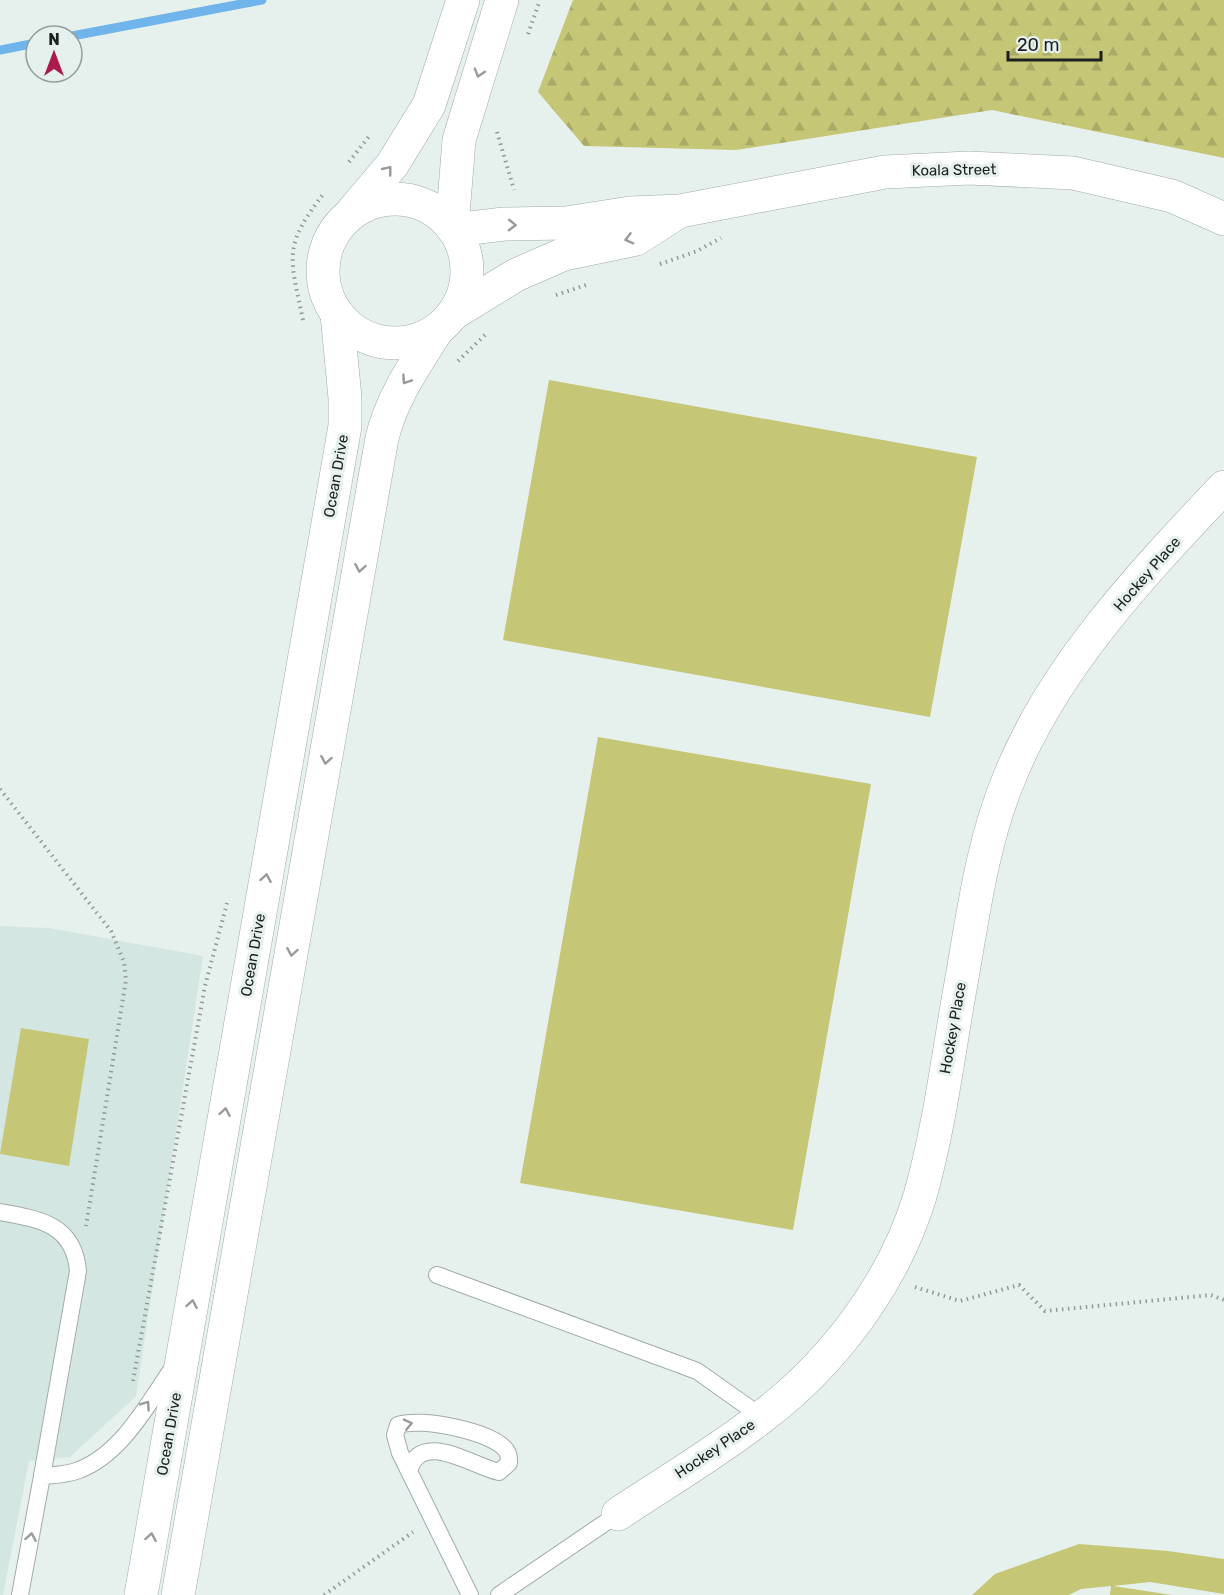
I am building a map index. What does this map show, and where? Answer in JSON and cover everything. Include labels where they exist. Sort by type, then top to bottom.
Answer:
[{"type":"main road","points":[[453,229],[459,140],[499,8]]},
{"type":"main road","points":[[445,322],[411,342],[384,343],[358,333],[337,314],[324,288],[324,259],[335,231],[392,165],[429,105],[459,14]]},
{"type":"main road","name":"Koala Street","points":[[453,229],[504,224],[566,223],[630,213],[680,212],[885,172],[969,168],[1073,172],[1172,196],[1224,219]]},
{"type":"main road","points":[[178,1595],[382,438],[387,417],[400,388],[463,297],[467,271],[463,246],[453,229],[430,208],[403,200],[375,202],[350,215]]},
{"type":"main road","name":"Koala Street","points":[[445,322],[516,275],[564,255],[636,239],[680,212]]},
{"type":"main road","name":"Ocean Drive","points":[[141,1595],[345,426],[345,398],[337,314]]},
{"type":"main road","name":"Hockey Place","points":[[618,1514],[762,1417],[794,1391],[832,1350],[886,1278],[920,1197],[934,1134],[980,878],[995,815],[1013,768],[1035,724],[1087,645],[1133,589],[1224,487]]},
{"type":"lane","points":[[0,1212],[43,1220],[59,1231],[69,1240],[77,1254],[78,1271],[20,1595]]},
{"type":"lane","points":[[437,1275],[697,1371],[762,1417]]},
{"type":"lane","points":[[42,1476],[67,1474],[86,1467],[120,1440],[184,1351]]},
{"type":"lane","points":[[410,1471],[412,1461],[419,1454],[428,1450],[438,1451],[499,1472],[509,1463],[509,1456],[497,1442],[437,1424],[408,1422],[399,1425],[395,1435],[410,1471],[470,1595]]},
{"type":"lane","points":[[499,1595],[618,1514]]},
{"type":"path","points":[[528,35],[540,2]]},
{"type":"path","points":[[497,128],[497,137],[512,189],[519,192]]},
{"type":"path","points":[[348,163],[374,130]]},
{"type":"path","points":[[304,325],[292,272],[291,254],[295,236],[328,188]]},
{"type":"path","points":[[654,266],[697,251],[723,237]]},
{"type":"path","points":[[547,298],[590,284]]},
{"type":"path","points":[[456,363],[478,340],[497,326]]},
{"type":"path","points":[[0,789],[111,931],[124,962],[126,980],[78,1271]]},
{"type":"path","points":[[886,1278],[960,1301],[1019,1285],[1045,1311],[1211,1295],[1224,1300]]},
{"type":"path","points":[[324,1595],[433,1518]]},
{"type":"shaded area","points":[[0,926],[49,928],[203,956],[136,1396],[70,1457],[29,1461],[3,1595],[0,1595]]},
{"type":"green space","points":[[573,0],[1224,0],[1224,158],[992,110],[736,150],[584,146],[538,92]]},
{"type":"green space","points":[[549,380],[977,457],[930,717],[503,640]]},
{"type":"green space","points":[[598,737],[871,784],[793,1230],[520,1183]]},
{"type":"green space","points":[[21,1028],[89,1039],[69,1166],[0,1154]]},
{"type":"green space","points":[[1079,1544],[1168,1551],[1224,1559],[1224,1594],[1150,1582],[1113,1586],[1172,1595],[1110,1595],[1111,1586],[1081,1589],[1069,1595],[972,1595],[995,1574]]},
{"type":"waterway","points":[[84,34],[262,0]]},
{"type":"waterway","points":[[0,50],[24,45]]}]
